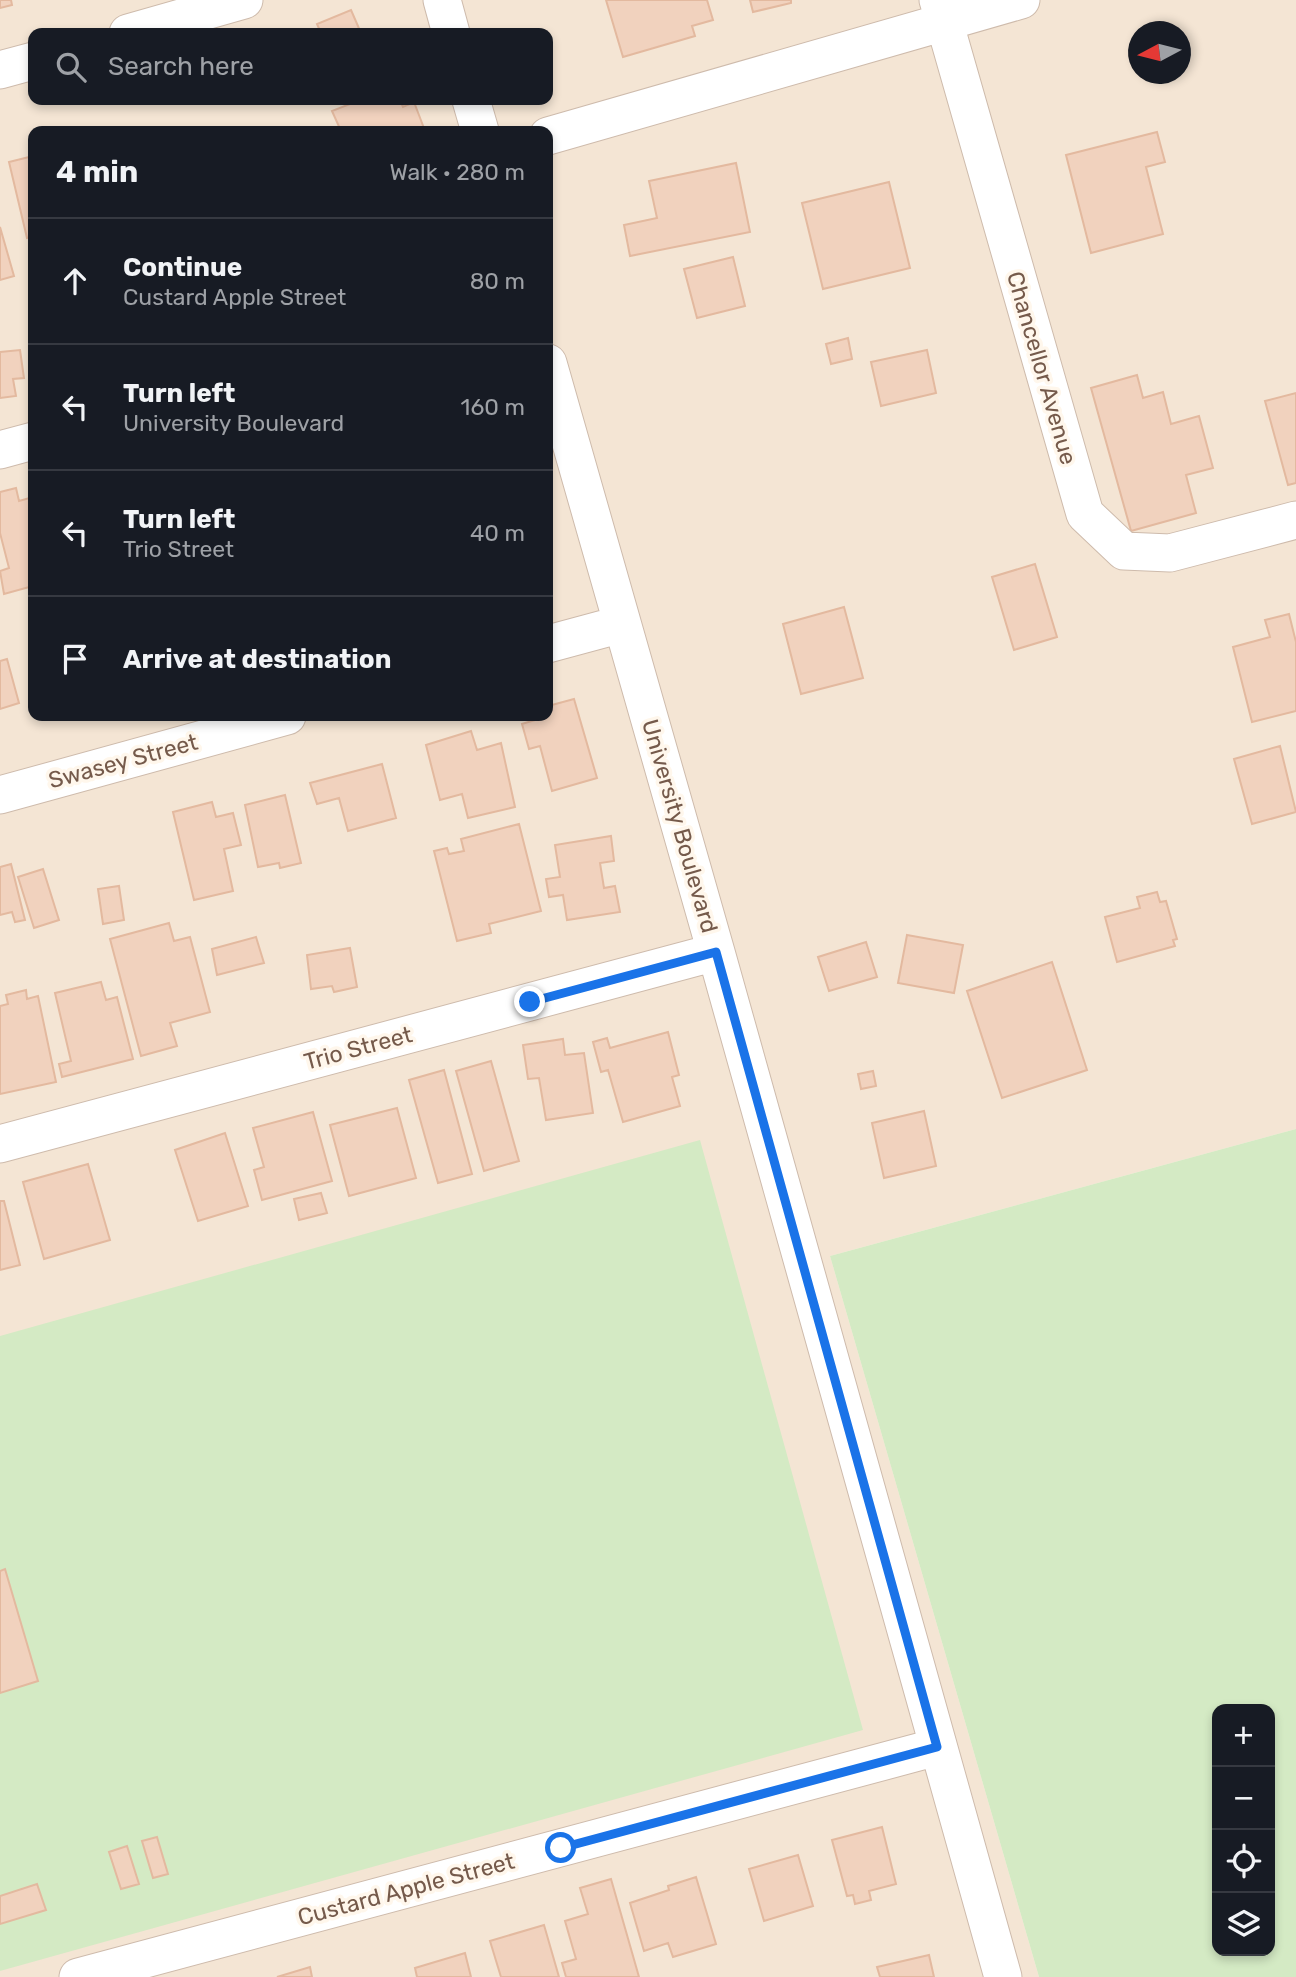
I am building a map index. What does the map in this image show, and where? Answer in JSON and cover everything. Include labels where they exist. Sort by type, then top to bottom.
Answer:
[{"type":"street","points":[[146,28],[244,0]]},
{"type":"street","points":[[442,0],[450,28]]},
{"type":"street","points":[[553,134],[941,11],[1021,0]]},
{"type":"street","name":"Chancellor Avenue","points":[[941,11],[1085,514],[1124,551],[1170,553],[1296,520]]},
{"type":"street","points":[[0,70],[28,62]]},
{"type":"street","points":[[472,105],[479,126]]},
{"type":"street","name":"University Boulevard","points":[[553,381],[1003,1977]]},
{"type":"street","points":[[0,450],[28,443]]},
{"type":"street","points":[[553,643],[622,624]]},
{"type":"street","name":"Swasey Street","points":[[0,795],[270,721]]},
{"type":"street","name":"Trio Street","points":[[0,1143],[716,952]]},
{"type":"street","name":"Custard Apple Street","points":[[78,1977],[937,1747]]},
{"type":"shaded area","points":[[0,0],[1296,0],[1296,1129],[830,1256],[1039,1977],[0,1977]]},
{"type":"green space","points":[[1296,1129],[1296,1977],[1039,1977],[830,1256]]},
{"type":"green space","points":[[700,1140],[863,1730],[0,1971],[0,1336]]},
{"type":"building","points":[[0,0],[11,0],[12,5],[0,8]]},
{"type":"building","points":[[606,0],[707,0],[713,20],[692,26],[695,36],[623,57]]},
{"type":"building","points":[[750,0],[791,0],[791,3],[753,12]]},
{"type":"building","points":[[351,10],[359,28],[319,28],[317,24]]},
{"type":"building","points":[[347,105],[415,105],[423,126],[339,126],[332,111]]},
{"type":"building","points":[[1157,132],[1165,162],[1146,167],[1163,234],[1091,253],[1066,155]]},
{"type":"building","points":[[28,157],[27,238],[9,162]]},
{"type":"building","points":[[736,163],[750,232],[630,256],[624,225],[657,218],[649,181]]},
{"type":"building","points":[[889,182],[910,268],[823,289],[802,203]]},
{"type":"building","points":[[0,227],[14,276],[0,280]]},
{"type":"building","points":[[733,257],[745,306],[697,318],[684,269]]},
{"type":"building","points":[[848,338],[852,359],[831,364],[826,344]]},
{"type":"building","points":[[20,350],[24,378],[13,379],[16,396],[0,398],[0,352]]},
{"type":"building","points":[[927,350],[936,393],[881,406],[871,362]]},
{"type":"building","points":[[1137,375],[1143,398],[1163,392],[1171,424],[1199,416],[1213,468],[1186,475],[1196,513],[1131,531],[1091,388]]},
{"type":"building","points":[[1296,393],[1296,483],[1288,485],[1265,401]]},
{"type":"building","points":[[16,488],[19,501],[28,498],[28,587],[4,594],[0,571],[9,568],[0,533],[0,492]]},
{"type":"building","points":[[1035,564],[1057,637],[1014,650],[992,577]]},
{"type":"building","points":[[844,607],[863,678],[801,694],[783,624]]},
{"type":"building","points":[[1289,614],[1296,642],[1296,711],[1252,722],[1233,647],[1270,637],[1265,620]]},
{"type":"building","points":[[7,659],[19,703],[0,709],[0,661]]},
{"type":"building","points":[[574,699],[597,778],[552,791],[540,746],[529,749],[522,724],[553,721],[553,705]]},
{"type":"building","points":[[471,731],[477,750],[501,743],[515,807],[468,818],[462,794],[440,800],[426,745]]},
{"type":"building","points":[[1280,746],[1296,812],[1252,824],[1234,759]]},
{"type":"building","points":[[382,764],[396,818],[348,831],[339,798],[317,804],[310,783]]},
{"type":"building","points":[[285,795],[301,863],[280,868],[279,863],[258,867],[245,805]]},
{"type":"building","points":[[212,802],[216,817],[233,813],[241,845],[224,849],[233,891],[194,900],[173,812]]},
{"type":"building","points":[[519,824],[541,911],[489,924],[491,933],[457,941],[434,851],[447,848],[449,854],[464,851],[461,839]]},
{"type":"building","points":[[611,836],[614,861],[600,863],[604,888],[615,886],[620,912],[567,920],[563,895],[549,897],[546,879],[560,877],[555,845]]},
{"type":"building","points":[[11,864],[25,920],[15,922],[12,912],[0,915],[0,867]]},
{"type":"building","points":[[43,869],[59,920],[34,928],[18,877]]},
{"type":"building","points":[[119,886],[124,920],[103,924],[98,889]]},
{"type":"building","points":[[1157,892],[1160,902],[1166,901],[1177,939],[1173,940],[1175,946],[1117,962],[1105,917],[1140,908],[1137,897]]},
{"type":"building","points":[[169,923],[174,941],[190,937],[210,1012],[170,1023],[177,1046],[141,1056],[110,939]]},
{"type":"building","points":[[907,935],[963,945],[954,993],[898,983]]},
{"type":"building","points":[[256,937],[264,963],[217,975],[212,949]]},
{"type":"building","points":[[866,942],[877,977],[829,991],[818,957]]},
{"type":"building","points":[[350,948],[357,987],[334,992],[332,986],[311,989],[307,955]]},
{"type":"building","points":[[1052,962],[1087,1070],[1002,1098],[967,991]]},
{"type":"building","points":[[101,982],[106,1000],[117,997],[133,1059],[62,1077],[59,1064],[71,1061],[55,993]]},
{"type":"building","points":[[26,990],[27,999],[38,996],[56,1082],[0,1094],[0,1006],[8,1004],[6,995]]},
{"type":"building","points":[[668,1032],[679,1075],[672,1077],[680,1106],[623,1122],[608,1070],[601,1072],[593,1042],[607,1038],[610,1048]]},
{"type":"building","points":[[563,1039],[565,1055],[584,1053],[593,1113],[546,1120],[539,1078],[528,1079],[523,1045]]},
{"type":"building","points":[[491,1061],[519,1161],[484,1171],[456,1071]]},
{"type":"building","points":[[444,1070],[472,1174],[438,1183],[409,1080]]},
{"type":"building","points":[[873,1071],[876,1086],[861,1089],[858,1074]]},
{"type":"building","points":[[397,1108],[416,1178],[349,1196],[330,1125]]},
{"type":"building","points":[[924,1111],[936,1166],[884,1178],[872,1123]]},
{"type":"building","points":[[313,1112],[332,1181],[262,1200],[254,1170],[264,1167],[253,1128]]},
{"type":"building","points":[[225,1133],[248,1206],[198,1221],[175,1150]]},
{"type":"building","points":[[88,1164],[110,1240],[44,1259],[23,1182]]},
{"type":"building","points":[[321,1193],[327,1213],[299,1220],[294,1199]]},
{"type":"building","points":[[0,1201],[4,1201],[20,1265],[0,1270]]},
{"type":"building","points":[[5,1569],[38,1681],[0,1693],[0,1571]]},
{"type":"building","points":[[882,1827],[896,1884],[869,1891],[871,1900],[855,1904],[853,1895],[847,1896],[832,1840]]},
{"type":"building","points":[[157,1837],[168,1874],[153,1878],[142,1841]]},
{"type":"building","points":[[127,1846],[139,1884],[121,1889],[109,1852]]},
{"type":"building","points":[[798,1855],[813,1906],[764,1921],[749,1869]]},
{"type":"building","points":[[696,1877],[716,1944],[673,1957],[668,1943],[644,1951],[630,1903],[669,1890],[668,1886]]},
{"type":"building","points":[[611,1879],[639,1977],[566,1977],[562,1963],[576,1959],[565,1921],[588,1914],[580,1888]]},
{"type":"building","points":[[37,1884],[46,1910],[0,1924],[0,1896]]},
{"type":"building","points":[[544,1925],[559,1977],[501,1977],[490,1941]]},
{"type":"building","points":[[465,1953],[471,1977],[417,1977],[415,1968]]},
{"type":"building","points":[[929,1955],[934,1977],[880,1977],[877,1967]]},
{"type":"building","points":[[310,1967],[312,1977],[277,1977]]},
{"type":"route","points":[[530,1002],[716,952],[937,1747],[561,1848]]}]
